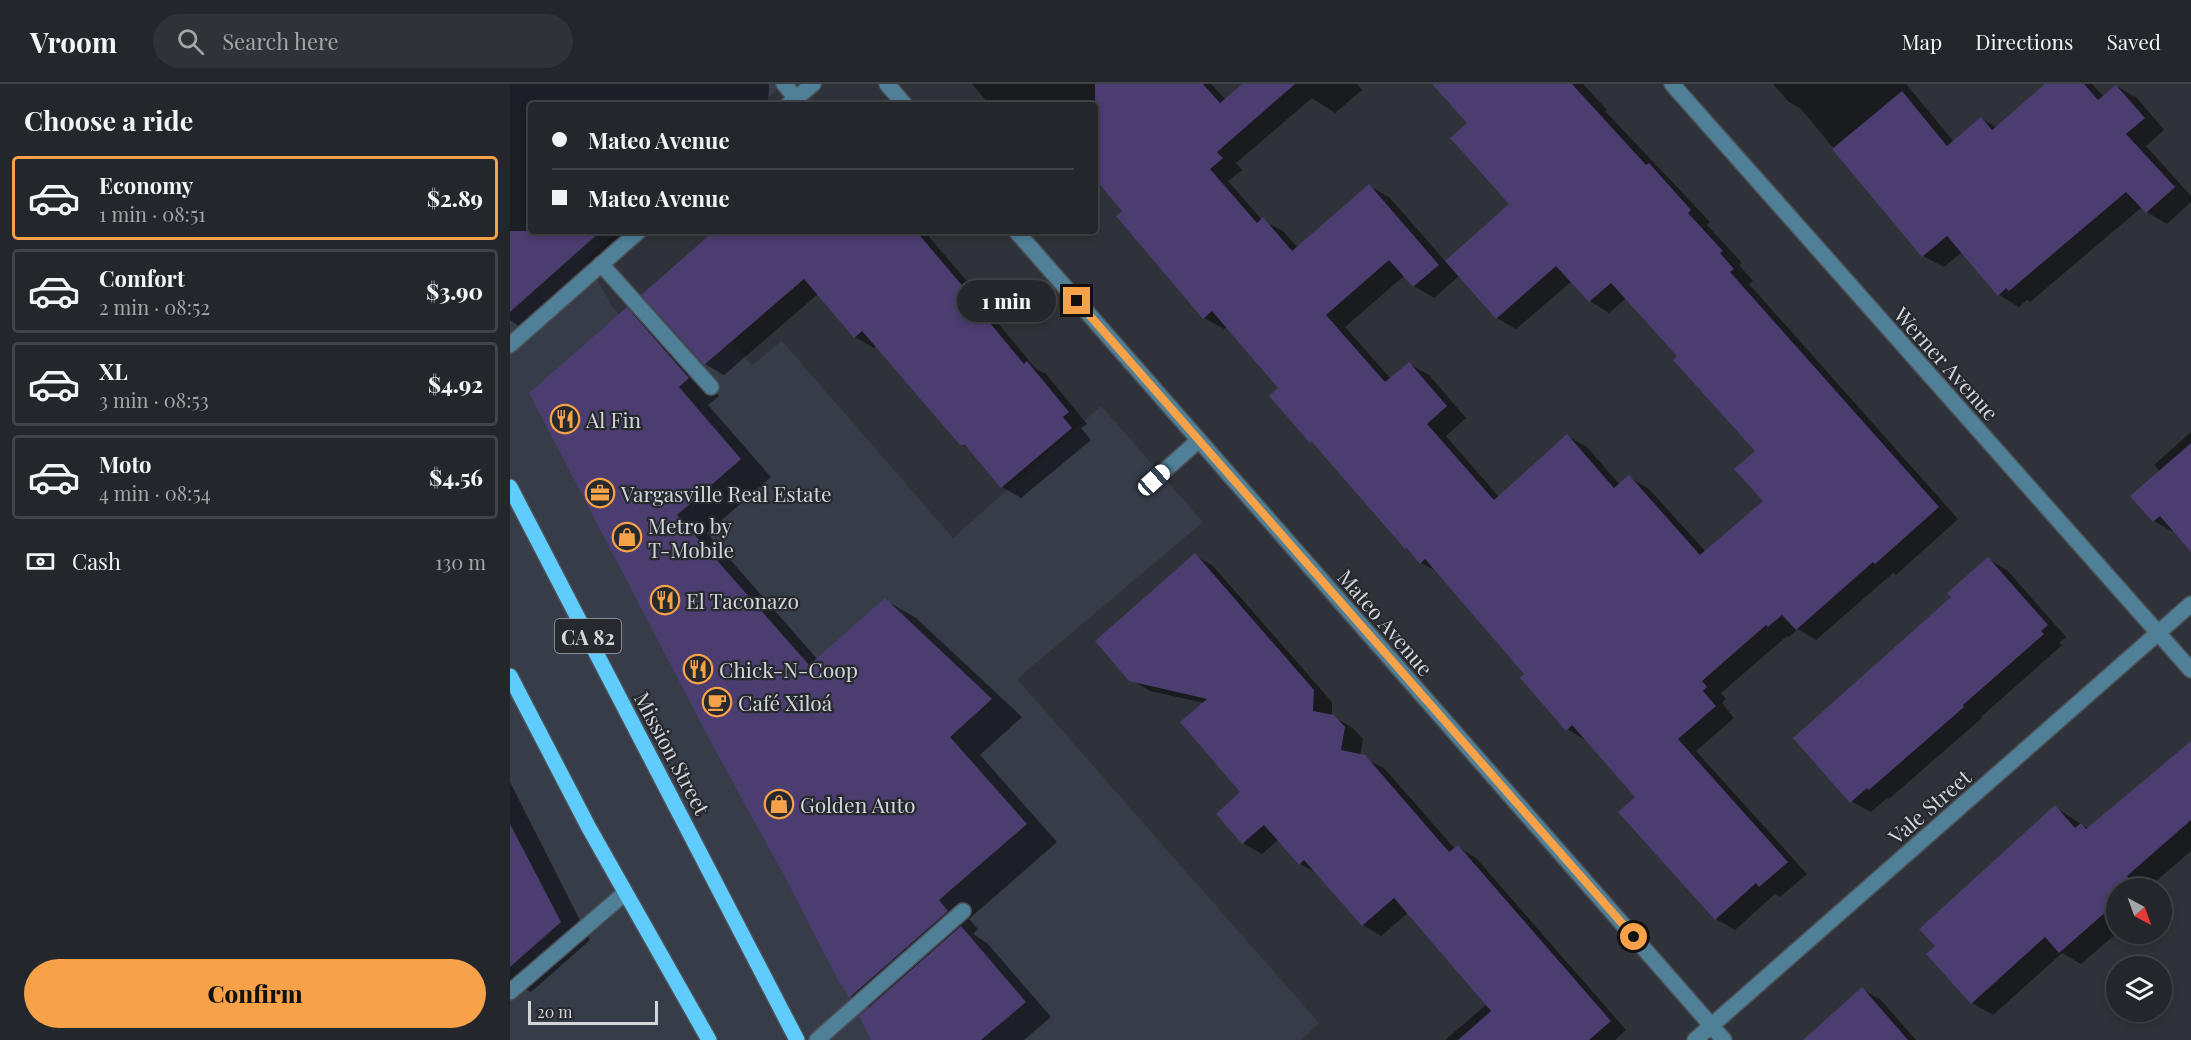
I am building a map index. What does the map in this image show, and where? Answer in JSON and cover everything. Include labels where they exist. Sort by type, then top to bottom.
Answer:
[{"type":"main road","name":"Mission Street","points":[[510,487],[797,1040]]},
{"type":"main road","points":[[510,676],[625,893],[710,1040]]},
{"type":"street","points":[[784,84],[792,101],[813,84]]},
{"type":"street","points":[[887,84],[902,102]]},
{"type":"street","name":"Werner Avenue","points":[[1672,84],[2191,670]]},
{"type":"street","points":[[510,345],[636,234]]},
{"type":"street","name":"Mateo Avenue","points":[[1019,234],[1724,1040]]},
{"type":"street","points":[[601,264],[711,387]]},
{"type":"street","points":[[1154,480],[1199,440]]},
{"type":"street","name":"Vale Street","points":[[1695,1040],[2191,604]]},
{"type":"street","points":[[510,992],[625,893]]},
{"type":"street","points":[[817,1040],[963,911]]},
{"type":"shaded area","points":[[510,84],[783,84],[763,102],[528,102],[528,234],[615,234],[586,260],[613,308],[677,385],[731,341],[752,365],[782,341],[953,538],[1101,406],[1203,522],[1017,679],[1319,1023],[1301,1040],[510,1040]]},
{"type":"building","points":[[1095,84],[1203,84],[1220,103],[1242,84],[1295,84],[1217,152],[1223,158],[1210,169],[1257,223],[1263,217],[1292,251],[1369,184],[1439,265],[1413,287],[1389,260],[1326,315],[1385,382],[1409,362],[1447,406],[1427,424],[1494,500],[1567,434],[1614,488],[1629,475],[1700,555],[1763,501],[1734,469],[1755,451],[1673,360],[1677,356],[1611,283],[1589,302],[1556,266],[1496,319],[1445,261],[1509,204],[1450,138],[1467,123],[1432,84],[1572,84],[1646,165],[1649,163],[1691,210],[1688,213],[1723,251],[1720,253],[1734,269],[1730,272],[1939,507],[1796,630],[1782,615],[1768,627],[1766,625],[1702,681],[1707,687],[1703,691],[1716,706],[1678,739],[1788,862],[1759,887],[1756,883],[1715,920],[1618,812],[1635,797],[1572,725],[1566,731],[1520,678],[1524,674],[1425,559],[1420,564],[1406,547],[1405,549],[1269,396],[1278,388],[1212,311],[1203,319],[1116,216],[1122,211],[1098,183],[1098,102],[1095,102]]},
{"type":"building","points":[[2045,84],[2084,84],[2098,100],[2116,85],[2145,118],[2126,134],[2175,187],[2146,213],[2126,192],[2009,291],[2006,288],[1998,296],[1947,236],[1922,257],[1832,149],[1902,91],[1947,146],[1981,117],[1992,130]]},
{"type":"building","points":[[510,231],[528,231],[528,234],[598,234],[510,312]]},
{"type":"building","points":[[711,234],[919,234],[977,303],[975,305],[1024,364],[1027,361],[1069,412],[1063,417],[1072,428],[1001,488],[965,445],[960,445],[862,331],[854,338],[804,279],[704,365],[641,295]]},
{"type":"building","points":[[627,307],[689,378],[679,387],[741,459],[677,515],[809,665],[885,598],[992,699],[950,737],[1027,824],[939,900],[948,911],[849,998],[714,748],[529,393]]},
{"type":"building","points":[[2191,443],[2191,552],[2160,516],[2153,522],[2130,496]]},
{"type":"building","points":[[1195,553],[1314,690],[1313,711],[1334,715],[1345,727],[1341,750],[1365,755],[1449,852],[1458,845],[1611,1021],[1589,1040],[1458,1040],[1491,1011],[1394,898],[1362,926],[1304,860],[1299,865],[1264,825],[1242,844],[1216,814],[1240,792],[1180,722],[1207,699],[1129,681],[1095,641]]},
{"type":"building","points":[[1988,557],[2048,625],[2041,631],[2044,634],[1869,790],[1867,788],[1850,803],[1793,738],[1951,597],[1947,593]]},
{"type":"building","points":[[2191,741],[2191,820],[2127,876],[2129,878],[2106,878],[2106,912],[2059,953],[2045,937],[1971,1004],[1926,954],[1935,946],[1919,929],[2055,805],[2075,828],[2081,823],[2086,829]]},
{"type":"building","points":[[510,824],[561,922],[510,967]]},
{"type":"building","points":[[961,926],[1026,1002],[981,1040],[871,1040],[859,1016]]},
{"type":"building","points":[[1862,987],[1908,1040],[1803,1040]]},
{"type":"place","name":"Al Fin","points":[[565,419]]},
{"type":"place","name":"Vargasville Real Estate","points":[[600,493]]},
{"type":"place","name":"Metro by T-Mobile","points":[[627,537]]},
{"type":"place","name":"El Taconazo","points":[[665,600]]},
{"type":"place","name":"Chick-N-Coop","points":[[698,669]]},
{"type":"place","name":"Café Xiloá","points":[[717,702]]},
{"type":"place","name":"Golden Auto","points":[[779,804]]},
{"type":"route","points":[[1077,301],[1634,937]]}]
